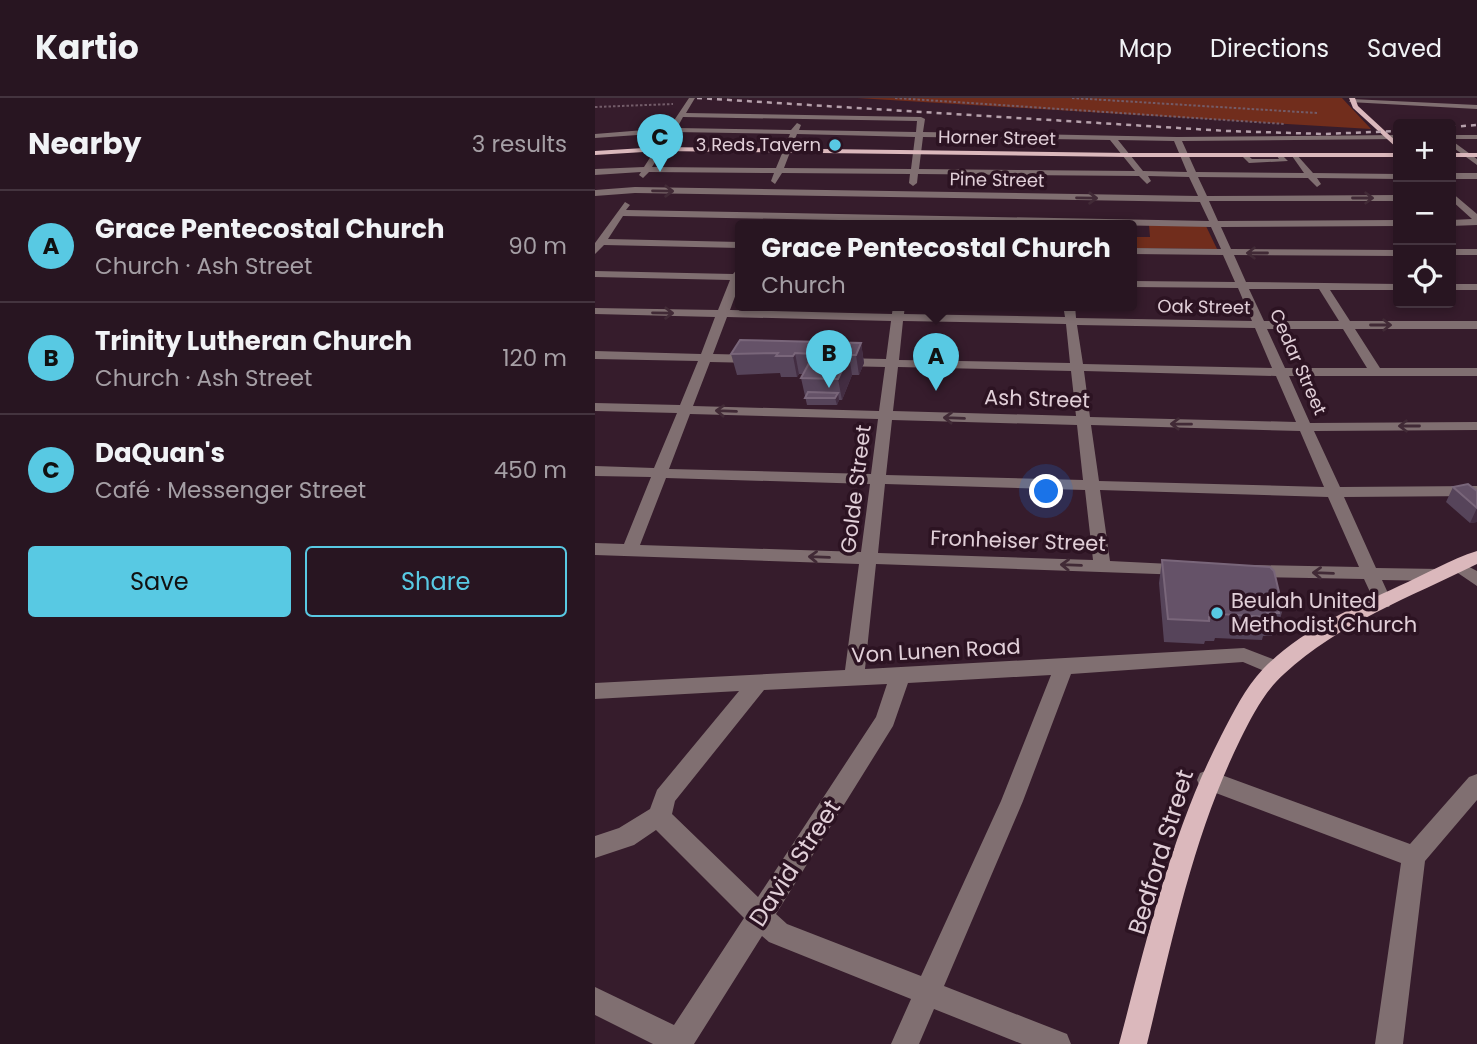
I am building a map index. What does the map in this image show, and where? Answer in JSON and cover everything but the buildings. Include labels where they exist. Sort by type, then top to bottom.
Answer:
[{"type":"main road","points":[[1352,99],[1393,143]]},
{"type":"main road","name":"Horner Street","points":[[595,153],[660,149],[1247,158]]},
{"type":"main road","points":[[1281,156],[1393,155]]},
{"type":"main road","name":"Bedford Street","points":[[1133,1044],[1188,839],[1208,780],[1256,691],[1276,668],[1298,650],[1383,602],[1459,566]]},
{"type":"street","points":[[1352,99],[1477,107]]},
{"type":"street","points":[[598,246],[690,101]]},
{"type":"street","points":[[681,115],[801,113],[921,119],[909,220]]},
{"type":"street","points":[[759,220],[801,113]]},
{"type":"street","points":[[595,135],[672,130],[1177,139],[1393,137]]},
{"type":"street","points":[[1047,137],[1057,220]]},
{"type":"street","points":[[1456,137],[1477,137]]},
{"type":"street","points":[[1112,138],[1161,198]]},
{"type":"street","name":"Cedar Street","points":[[1177,139],[1383,602]]},
{"type":"street","points":[[1456,145],[1472,155],[1477,163]]},
{"type":"street","points":[[1247,158],[1285,161],[1281,156]]},
{"type":"street","points":[[1296,156],[1328,198]]},
{"type":"street","points":[[1247,158],[1259,176]]},
{"type":"street","points":[[595,172],[647,169],[1393,176]]},
{"type":"street","points":[[1456,176],[1477,176]]},
{"type":"street","name":"Pine Street","points":[[595,193],[635,190],[1204,199],[1277,211],[1328,198],[1393,198]]},
{"type":"street","points":[[1456,197],[1465,198]]},
{"type":"street","points":[[1456,201],[1477,221]]},
{"type":"street","points":[[1137,224],[1215,224],[1277,211],[1393,223]]},
{"type":"street","points":[[1277,211],[1296,243]]},
{"type":"street","points":[[620,213],[742,220]]},
{"type":"street","points":[[1456,223],[1477,221]]},
{"type":"street","points":[[1137,251],[1228,253],[1296,243],[1393,253]]},
{"type":"street","points":[[598,246],[735,245]]},
{"type":"street","points":[[1456,252],[1477,252]]},
{"type":"street","points":[[595,274],[735,275]]},
{"type":"street","points":[[1137,284],[1393,287]]},
{"type":"street","points":[[630,550],[735,285]]},
{"type":"street","points":[[1324,287],[1376,372]]},
{"type":"street","points":[[1456,287],[1477,287]]},
{"type":"street","name":"Oak Street","points":[[595,311],[723,314],[898,312],[1071,322],[1260,326],[1477,325]]},
{"type":"street","points":[[1070,311],[1102,566]]},
{"type":"street","name":"Golde Street","points":[[854,677],[898,312]]},
{"type":"street","points":[[595,355],[772,360]]},
{"type":"street","points":[[827,361],[1281,372],[1477,372]]},
{"type":"street","name":"Ash Street","points":[[595,407],[1305,427],[1477,426]]},
{"type":"street","points":[[595,471],[1094,487],[1335,492],[1477,491]]},
{"type":"street","name":"Fronheiser Street","points":[[595,549],[1206,569]]},
{"type":"street","points":[[1234,570],[1371,575],[1459,566],[1477,580]]},
{"type":"street","name":"Von Lunen Road","points":[[595,691],[1064,667],[1244,654],[1276,668]]},
{"type":"street","points":[[905,1044],[1013,801],[1064,667]]},
{"type":"street","name":"David Street","points":[[678,1043],[886,720],[899,675]]},
{"type":"street","points":[[595,847],[626,837],[660,815],[665,797],[759,682]]},
{"type":"street","points":[[1208,780],[1414,857]]},
{"type":"street","points":[[1389,1044],[1414,857],[1477,784]]},
{"type":"street","points":[[660,815],[668,828],[778,933],[1057,1044]]},
{"type":"street","points":[[595,1001],[678,1043]]},
{"type":"path","points":[[895,98],[1288,124]]},
{"type":"path","points":[[1072,98],[1317,113]]},
{"type":"path","points":[[1094,98],[1106,100]]},
{"type":"path","points":[[595,107],[690,101]]},
{"type":"shaded area","points":[[857,98],[1342,98],[1371,129]]},
{"type":"shaded area","points":[[1149,225],[1206,226],[1217,249],[1137,248],[1137,237],[1150,237]]},
{"type":"railway","points":[[697,98],[1227,131],[1324,134],[1393,131]]},
{"type":"railway","points":[[1456,127],[1477,125]]},
{"type":"place","name":"3 Reds Tavern","points":[[835,145]]},
{"type":"place","name":"DaQuan's","points":[[660,172]]},
{"type":"place","name":"Trinity Lutheran Church","points":[[829,388]]},
{"type":"place","name":"Grace Pentecostal Church","points":[[936,391]]},
{"type":"place","name":"Beulah United Methodist Church","points":[[1217,613]]}]
